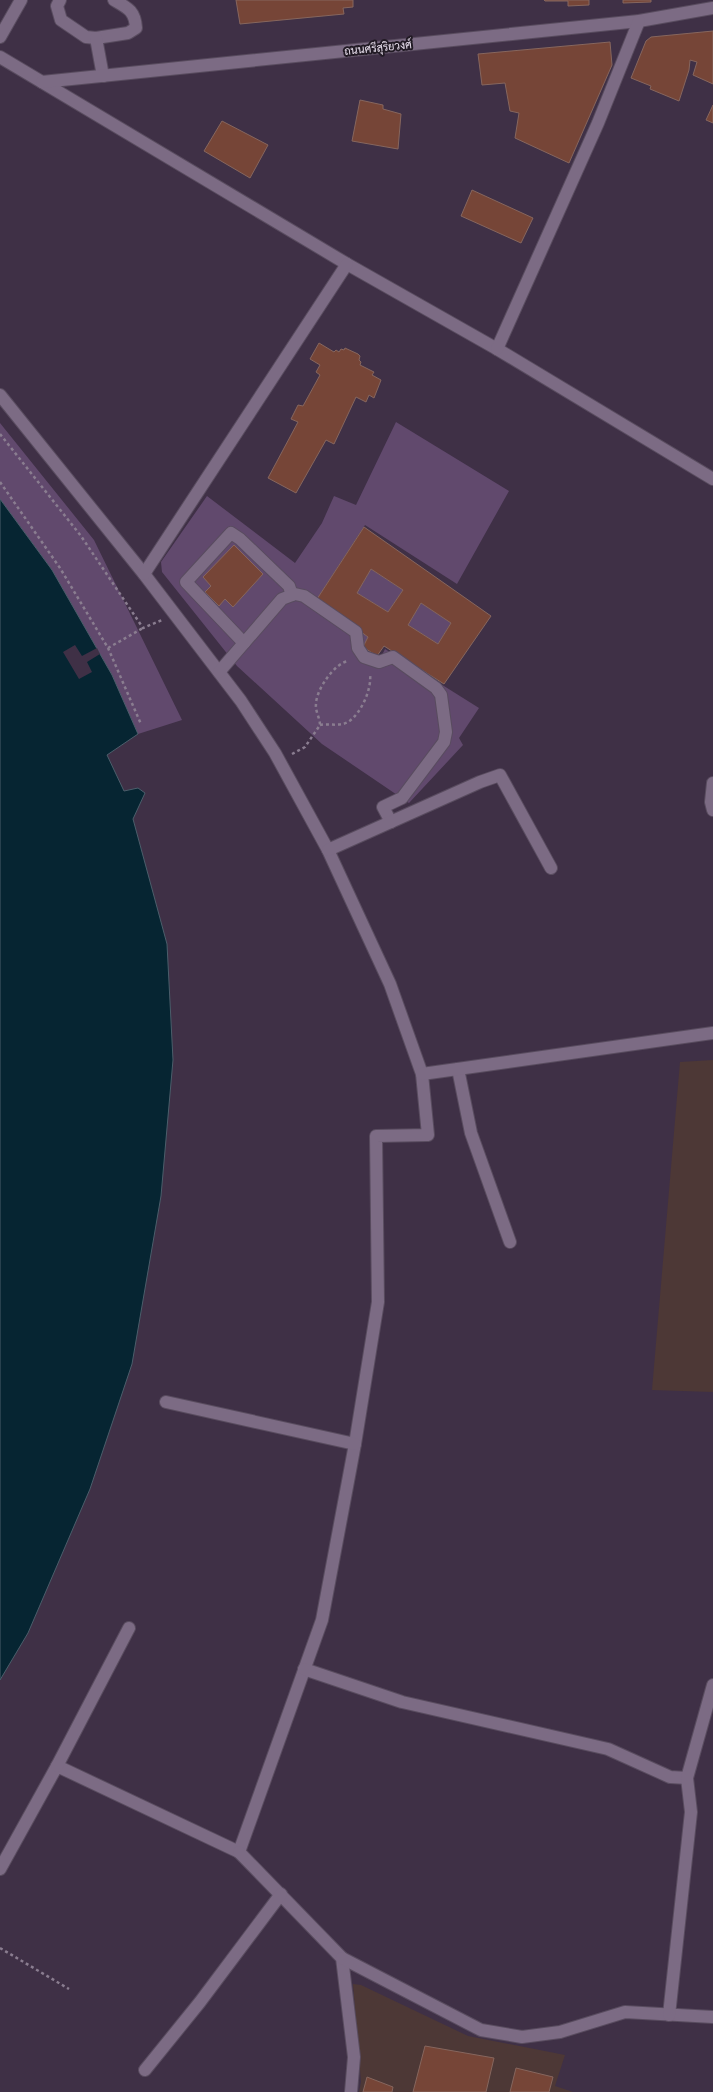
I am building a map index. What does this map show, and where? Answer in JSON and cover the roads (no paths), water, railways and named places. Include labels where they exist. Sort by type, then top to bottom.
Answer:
[{"type":"street","points":[[0,37],[21,0]]},
{"type":"street","points":[[60,0],[57,6],[61,20],[86,37],[96,38],[128,33],[136,28],[135,17],[128,8],[114,0]]},
{"type":"street","name":"ถนนศรีสุริยวงศ์","points":[[42,82],[639,21],[713,8]]},
{"type":"street","points":[[497,349],[598,123],[639,21]]},
{"type":"street","points":[[96,38],[103,76]]},
{"type":"street","points":[[0,57],[347,264],[497,349],[713,479]]},
{"type":"street","points":[[144,574],[347,264]]},
{"type":"street","points":[[0,395],[144,574],[172,614],[219,672],[241,701],[279,761],[328,850],[390,984],[422,1074],[428,1135],[376,1136],[378,1302],[355,1444],[322,1620],[239,1852]]},
{"type":"street","points":[[244,642],[186,582],[231,533],[240,539],[289,586],[292,595]]},
{"type":"street","points":[[219,672],[282,599],[292,595],[304,596],[356,632],[358,648],[364,657],[379,662],[393,657],[436,688],[441,695],[446,732],[444,742],[402,798],[383,806],[391,822]]},
{"type":"street","points":[[328,850],[480,782],[500,775],[551,868]]},
{"type":"street","points":[[713,783],[711,802],[713,810]]},
{"type":"street","points":[[422,1074],[713,1033]]},
{"type":"street","points":[[458,1069],[471,1133],[510,1242]]},
{"type":"street","points":[[166,1402],[355,1444]]},
{"type":"street","points":[[0,1870],[130,1628]]},
{"type":"street","points":[[304,1670],[402,1702],[608,1750],[670,1777],[687,1778]]},
{"type":"street","points":[[669,2015],[691,1812],[687,1778],[713,1685]]},
{"type":"street","points":[[57,1766],[239,1852],[342,1958],[481,2030],[522,2038],[560,2032],[625,2012],[713,2016]]},
{"type":"street","points":[[145,2070],[200,2002],[280,1894]]},
{"type":"street","points":[[342,1958],[354,2057],[352,2092]]},
{"type":"water","points":[[0,499],[52,570],[112,675],[138,734],[107,755],[124,791],[138,788],[145,793],[133,819],[167,944],[173,1060],[161,1196],[132,1364],[90,1489],[28,1633],[0,1680]]}]
